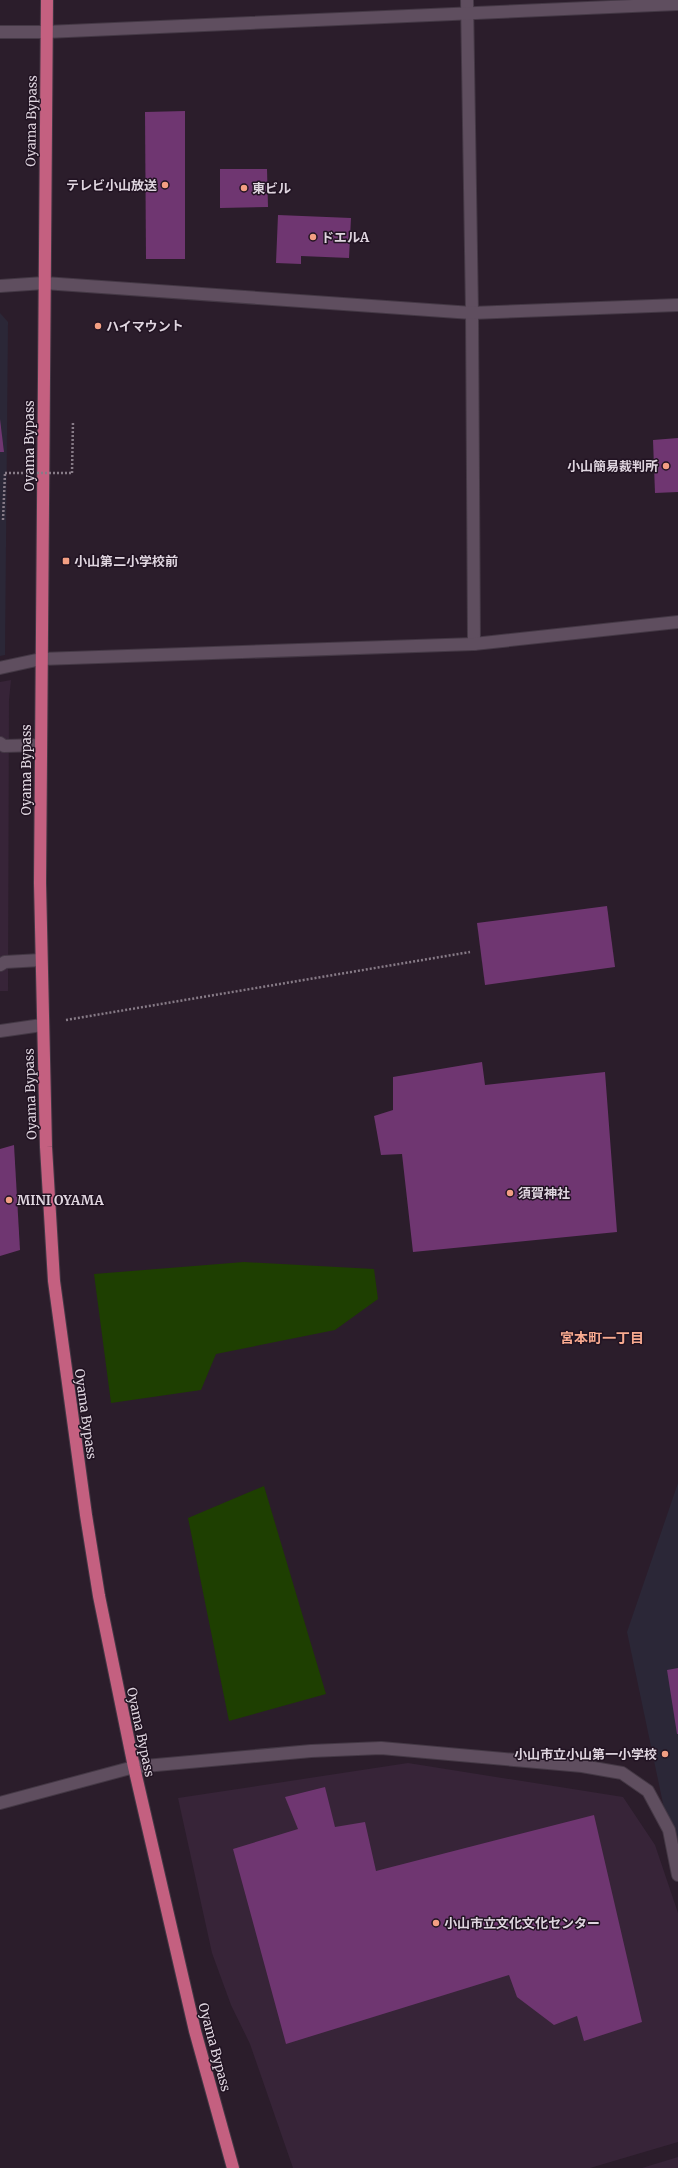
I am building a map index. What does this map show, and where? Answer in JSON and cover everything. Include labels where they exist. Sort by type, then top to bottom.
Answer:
[{"type":"highway","name":"Oyama Bypass","points":[[47,0],[40,745],[41,960],[46,1147],[54,1280],[88,1530],[99,1596],[134,1767],[195,2031],[233,2168]]},
{"type":"street","points":[[467,0],[472,314],[474,644]]},
{"type":"street","points":[[0,32],[46,32],[678,4]]},
{"type":"street","points":[[0,286],[44,283],[472,314],[678,305]]},
{"type":"street","points":[[0,668],[41,659],[474,644],[678,622]]},
{"type":"street","points":[[0,743],[4,746],[40,745]]},
{"type":"street","points":[[0,965],[5,962],[41,960]]},
{"type":"street","points":[[0,1031],[42,1024]]},
{"type":"street","points":[[0,1803],[134,1767],[311,1751],[381,1748],[582,1766],[622,1773],[648,1791],[669,1830],[678,1874]]},
{"type":"path","points":[[3,520],[4,473],[72,473],[73,421]]},
{"type":"path","points":[[42,1024],[470,952]]},
{"type":"shaded area","points":[[0,313],[8,322],[5,655],[0,656]]},
{"type":"shaded area","points":[[11,680],[9,700],[8,991],[0,991],[0,682]]},
{"type":"shaded area","name":"小山市立小山第一小学校","points":[[678,1483],[678,1875],[627,1632]]},
{"type":"shaded area","points":[[408,1763],[623,1797],[655,1845],[678,1913],[678,2142],[590,2168],[293,2168],[250,2044],[231,2005],[212,1953],[178,1798]]},
{"type":"shaded area","points":[[678,2157],[678,2168],[642,2168]]},
{"type":"green space","points":[[244,1262],[374,1269],[378,1299],[335,1330],[216,1354],[201,1390],[111,1403],[94,1274]]},
{"type":"green space","points":[[264,1486],[326,1694],[229,1721],[188,1518]]},
{"type":"building","name":"テレビ小山放送","points":[[185,111],[185,259],[146,259],[145,112]]},
{"type":"building","name":"東ビル","points":[[220,169],[267,169],[268,207],[220,208]]},
{"type":"building","name":"ドエルA","points":[[278,215],[351,218],[349,258],[301,256],[301,264],[276,263]]},
{"type":"building","points":[[0,419],[4,452],[0,452]]},
{"type":"building","name":"小山簡易裁判所","points":[[678,438],[678,492],[655,493],[653,440]]},
{"type":"building","points":[[607,906],[615,967],[485,985],[477,923]]},
{"type":"building","name":"須賀神社","points":[[482,1062],[485,1085],[605,1072],[617,1232],[413,1252],[402,1154],[381,1155],[374,1116],[393,1110],[393,1077]]},
{"type":"building","name":"MINI OYAMA","points":[[14,1145],[20,1250],[0,1256],[0,1149]]},
{"type":"building","points":[[678,1668],[678,1734],[677,1734],[667,1670]]},
{"type":"building","name":"小山市立文化文化センター","points":[[325,1787],[335,1827],[365,1822],[376,1871],[594,1815],[642,2022],[584,2041],[577,2016],[554,2025],[517,1997],[509,1975],[286,2044],[233,1849],[298,1829],[285,1797]]},
{"type":"place","name":"テレビ小山放送","points":[[165,185]]},
{"type":"place","name":"東ビル","points":[[244,188]]},
{"type":"place","name":"ドエルA","points":[[313,237]]},
{"type":"place","name":"ハイマウント","points":[[98,326]]},
{"type":"place","name":"小山簡易裁判所","points":[[666,466]]},
{"type":"place","name":"小山第二小学校前","points":[[66,561]]},
{"type":"place","name":"須賀神社","points":[[510,1193]]},
{"type":"place","name":"MINI OYAMA","points":[[9,1200]]},
{"type":"place","name":"小山市立小山第一小学校","points":[[665,1754]]},
{"type":"place","name":"小山市立文化文化センター","points":[[436,1923]]},
{"type":"district","name":"宮本町一丁目","points":[[602,1338]]}]
